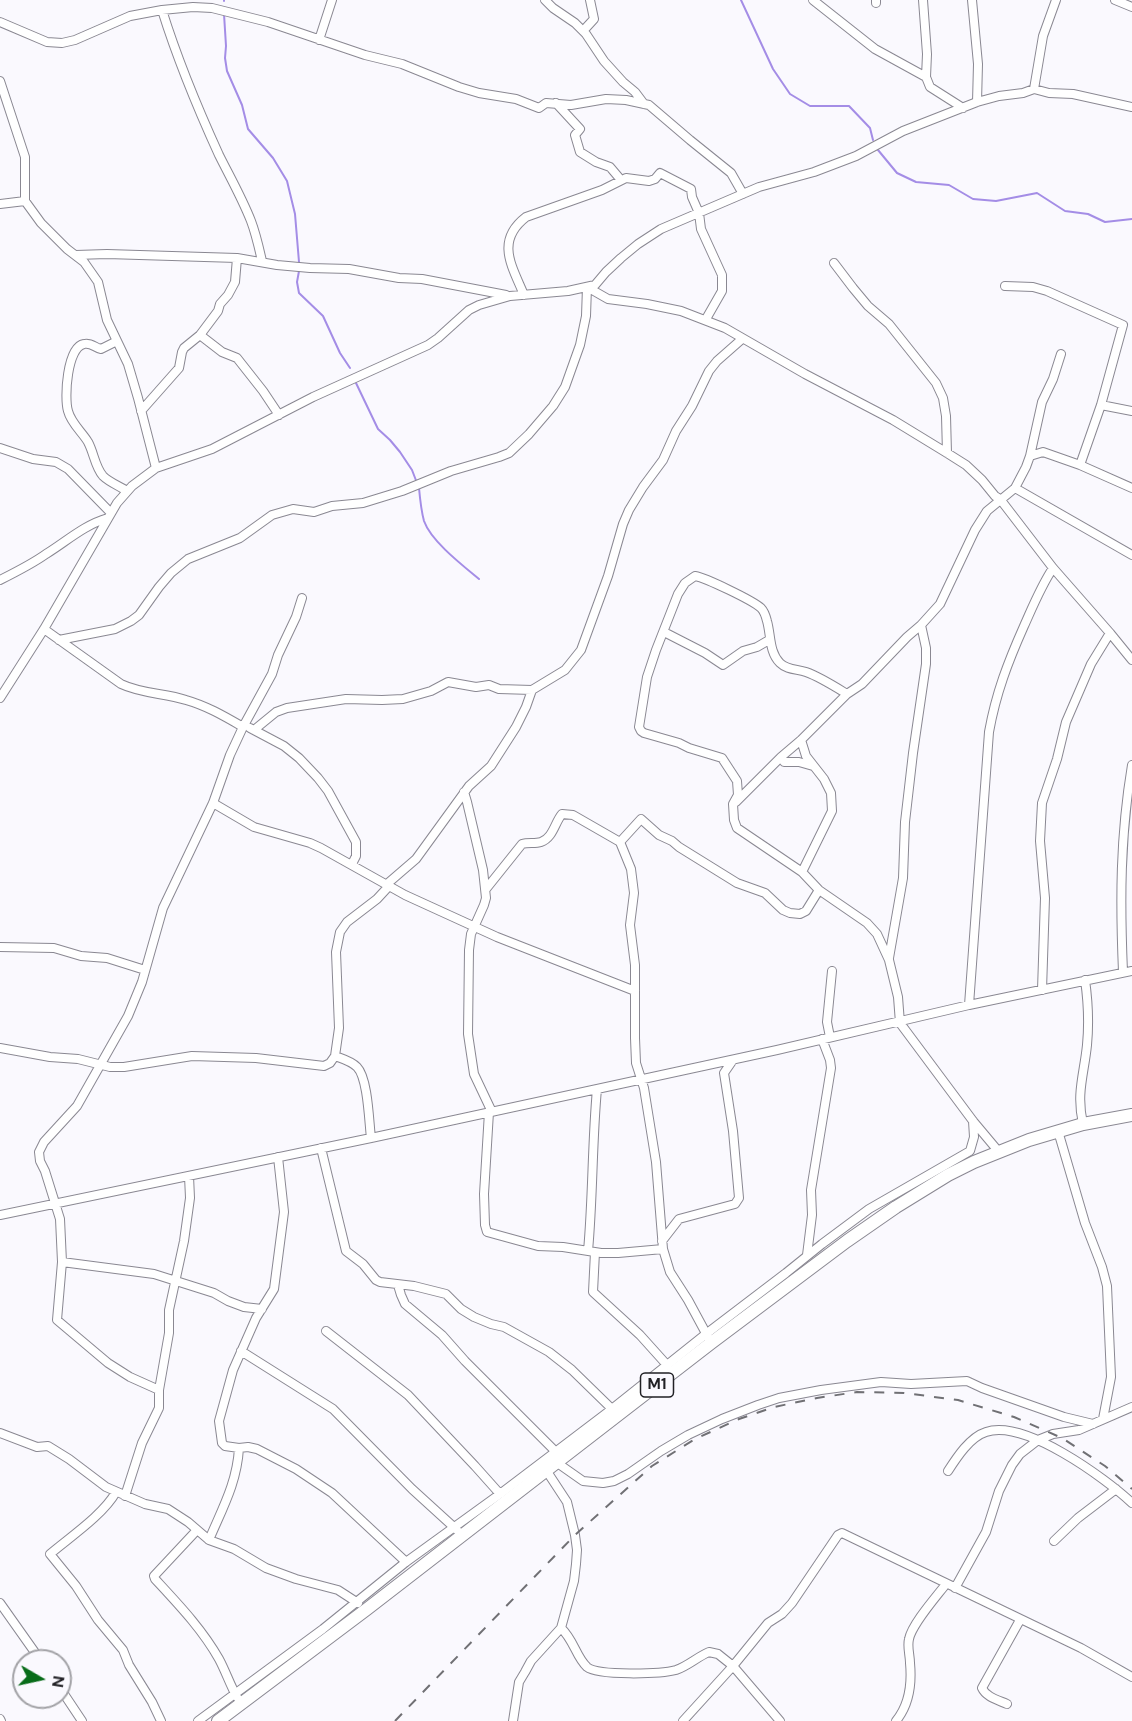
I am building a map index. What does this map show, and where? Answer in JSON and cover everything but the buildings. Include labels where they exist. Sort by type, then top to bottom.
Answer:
[{"type":"main road","name":"M1","points":[[218,1721],[238,1699],[552,1461],[709,1338],[896,1207],[948,1175],[1029,1140],[1083,1124],[1132,1115]]},
{"type":"street","points":[[319,40],[332,0]]},
{"type":"street","points":[[546,0],[589,37],[604,61],[644,104]]},
{"type":"street","points":[[583,31],[594,19],[590,0]]},
{"type":"street","points":[[813,0],[875,49],[926,77]]},
{"type":"street","points":[[923,0],[926,27],[926,77],[930,87],[963,108]]},
{"type":"street","points":[[972,0],[978,64],[977,102]]},
{"type":"street","points":[[1034,89],[1043,36],[1056,0]]},
{"type":"street","points":[[1115,0],[1132,7]]},
{"type":"street","points":[[0,22],[47,42],[62,43],[75,40],[130,16],[162,10],[212,8],[268,22],[365,55],[402,64],[478,93],[516,99],[539,108],[546,103],[571,105],[606,99],[649,105],[731,172],[743,194]]},
{"type":"street","points":[[162,10],[171,38],[219,155],[252,224],[262,261]]},
{"type":"street","points":[[0,81],[25,157],[25,201],[41,224],[84,262],[98,282],[107,320],[128,364],[156,468]]},
{"type":"street","points":[[0,698],[44,629],[110,515],[127,491],[156,468],[212,449],[313,397],[428,345],[469,310],[479,305],[510,296],[587,288],[595,285],[606,272],[638,244],[661,230],[759,187],[842,162],[903,131],[977,102],[1034,89],[1049,93],[1073,94],[1132,107]]},
{"type":"street","points":[[556,103],[580,129],[575,135],[580,152],[610,167],[621,180]]},
{"type":"street","points":[[524,295],[512,268],[508,251],[509,239],[514,227],[526,217],[602,190],[626,178],[649,181],[655,179],[660,173],[691,189],[699,213],[701,229],[720,268],[723,282],[719,298],[705,319]]},
{"type":"street","points":[[0,204],[25,201]]},
{"type":"street","points":[[76,255],[237,258],[277,265],[349,269],[399,278],[422,279],[510,296]]},
{"type":"street","points":[[141,411],[178,368],[184,348],[200,335],[218,311],[220,304],[235,282],[237,258]]},
{"type":"street","points":[[834,263],[868,306],[889,324],[936,383],[943,398],[946,416],[947,453]]},
{"type":"street","points":[[1005,286],[1034,287],[1047,291],[1123,325],[1101,405],[1080,465]]},
{"type":"street","points":[[587,288],[608,299],[681,311],[725,328],[893,420],[966,465],[1000,500],[1053,568],[1132,660]]},
{"type":"street","points":[[59,640],[115,629],[131,621],[139,615],[165,580],[188,559],[240,538],[272,515],[293,509],[314,512],[332,506],[363,503],[509,453],[553,406],[565,387],[580,345],[586,316],[587,288]]},
{"type":"street","points":[[200,335],[222,352],[237,358],[279,415]]},
{"type":"street","points":[[254,730],[276,712],[287,708],[346,699],[404,699],[431,691],[448,682],[476,687],[489,685],[499,689],[532,690],[565,670],[581,650],[609,576],[629,510],[663,460],[709,371],[742,339]]},
{"type":"street","points":[[117,342],[101,349],[87,343],[81,344],[75,351],[69,369],[66,403],[68,414],[87,441],[104,477],[127,491]]},
{"type":"street","points":[[733,804],[847,694],[862,684],[940,604],[987,510],[1015,488],[1026,467],[1042,402],[1061,354]]},
{"type":"street","points":[[1101,405],[1132,411]]},
{"type":"street","points":[[0,448],[33,459],[56,462],[68,469],[110,515]]},
{"type":"street","points":[[1030,456],[1043,452],[1080,465],[1132,488]]},
{"type":"street","points":[[1015,488],[1132,555]]},
{"type":"street","points":[[0,580],[44,556],[94,522],[110,515]]},
{"type":"street","points":[[969,1005],[989,732],[995,700],[1008,661],[1042,585],[1053,568]]},
{"type":"street","points":[[847,694],[827,682],[805,672],[785,667],[778,662],[769,640],[767,621],[761,609],[704,577],[695,576],[685,583],[678,594],[647,677],[640,717],[641,731],[722,758],[737,781],[738,795],[733,804],[734,820],[738,828],[802,872],[819,890],[873,929],[889,960],[898,997],[900,1023],[972,1121],[999,1152]]},
{"type":"street","points":[[159,1390],[108,1364],[60,1324],[56,1315],[62,1262],[62,1238],[56,1204],[40,1161],[39,1152],[44,1142],[77,1106],[128,1016],[145,970],[163,908],[213,803],[243,726],[272,674],[302,598]]},
{"type":"street","points":[[889,960],[903,878],[905,822],[926,664],[926,648],[921,625]]},
{"type":"street","points":[[44,629],[104,673],[130,688],[184,699],[208,707],[284,746],[299,758],[328,791],[356,842],[356,856],[352,864]]},
{"type":"street","points":[[664,632],[723,664],[743,651],[769,640]]},
{"type":"street","points":[[1042,990],[1045,908],[1040,841],[1042,803],[1057,759],[1066,722],[1091,664],[1110,633]]},
{"type":"street","points":[[0,1048],[124,1067],[192,1056],[256,1058],[324,1066],[330,1063],[335,1056],[339,1028],[336,952],[339,932],[347,922],[377,899],[420,853],[464,792],[491,766],[516,727],[532,690]]},
{"type":"street","points":[[801,740],[806,756],[824,779],[831,793],[832,811],[802,872]]},
{"type":"street","points":[[781,757],[784,762],[799,762],[813,766]]},
{"type":"street","points":[[1123,972],[1121,870],[1132,765]]},
{"type":"street","points":[[464,792],[486,889],[484,905],[471,934],[469,950],[468,1034],[474,1074],[490,1112],[484,1194],[487,1232],[538,1245],[592,1252],[618,1253],[662,1245]]},
{"type":"street","points":[[213,803],[254,827],[310,843],[388,885],[474,927],[635,991]]},
{"type":"street","points":[[486,889],[522,844],[545,840],[562,814],[573,815],[621,842],[631,869],[634,893],[630,925],[635,965],[636,1063],[644,1088],[656,1162],[662,1245],[669,1272],[709,1338]]},
{"type":"street","points":[[621,842],[641,819],[659,835],[737,883],[765,893],[783,910],[790,913],[800,914],[806,911],[819,890]]},
{"type":"street","points":[[0,947],[54,948],[81,956],[107,958],[145,970]]},
{"type":"street","points":[[807,1255],[812,1215],[811,1190],[831,1068],[826,1038],[832,970]]},
{"type":"street","points":[[0,1215],[733,1060],[900,1023],[969,1005],[1132,971]]},
{"type":"street","points":[[1083,1124],[1079,1100],[1087,1047],[1088,1019],[1085,980]]},
{"type":"street","points":[[335,1056],[348,1060],[359,1070],[366,1096],[371,1138]]},
{"type":"street","points":[[662,1245],[679,1219],[735,1204],[739,1198],[733,1131],[724,1073],[733,1060]]},
{"type":"street","points":[[597,1089],[592,1199],[593,1292],[640,1335],[667,1365]]},
{"type":"street","points":[[0,1433],[38,1447],[48,1446],[106,1487],[146,1504],[168,1509],[209,1540],[234,1549],[266,1568],[338,1590],[362,1606],[406,1562],[459,1531],[500,1494],[552,1461],[612,1408],[667,1365],[709,1338],[807,1255],[869,1209],[970,1151],[974,1137],[972,1121]]},
{"type":"street","points":[[1058,1131],[1085,1223],[1107,1287],[1111,1377],[1103,1419]]},
{"type":"street","points":[[321,1148],[346,1251],[363,1264],[375,1280],[446,1294],[461,1309],[474,1317],[504,1327],[549,1352],[572,1370],[612,1408]]},
{"type":"street","points":[[278,1157],[284,1212],[274,1289],[233,1370],[219,1421],[222,1443],[225,1446],[256,1449],[296,1469],[332,1493],[406,1562]]},
{"type":"street","points":[[125,1496],[142,1443],[158,1413],[160,1404],[159,1390],[169,1333],[169,1310],[184,1240],[190,1198],[189,1176]]},
{"type":"street","points":[[62,1262],[154,1274],[214,1293],[244,1307],[262,1309]]},
{"type":"street","points":[[398,1285],[405,1304],[442,1335],[552,1461],[583,1480],[603,1483],[614,1481],[688,1435],[779,1398],[881,1382],[911,1384],[967,1381],[1055,1414],[1093,1424]]},
{"type":"street","points":[[326,1331],[408,1395],[500,1494]]},
{"type":"street","points":[[241,1351],[333,1409],[412,1489],[459,1531]]},
{"type":"street","points":[[955,1588],[986,1532],[996,1498],[1020,1454],[1038,1440],[1053,1434],[1072,1432],[1132,1407]]},
{"type":"street","points":[[948,1471],[966,1447],[985,1432],[1006,1431],[1038,1440],[1067,1454],[1132,1503]]},
{"type":"street","points":[[209,1540],[234,1481],[238,1464],[238,1448]]},
{"type":"street","points":[[513,1721],[519,1682],[531,1660],[561,1628],[574,1581],[577,1550],[567,1502],[552,1461]]},
{"type":"street","points":[[1054,1541],[1078,1518],[1116,1489]]},
{"type":"street","points":[[116,1492],[111,1502],[50,1554],[123,1650],[161,1721]]},
{"type":"street","points":[[197,1530],[154,1576],[204,1635],[219,1659],[238,1699],[198,1721]]},
{"type":"street","points":[[683,1721],[768,1623],[782,1614],[792,1603],[839,1533],[1081,1648],[1132,1677]]},
{"type":"street","points":[[896,1721],[903,1713],[908,1698],[910,1635],[946,1584]]},
{"type":"street","points":[[0,1603],[33,1649]]},
{"type":"street","points":[[1007,1704],[989,1696],[982,1688],[1020,1620]]},
{"type":"street","points":[[561,1628],[571,1638],[588,1668],[599,1672],[666,1672],[682,1668],[709,1652],[718,1654],[733,1666],[780,1721]]},
{"type":"street","points":[[72,1706],[82,1721]]},
{"type":"waterway","points":[[741,0],[773,69],[790,94],[810,106],[849,106],[870,128],[873,140]]},
{"type":"waterway","points":[[224,14],[227,71],[242,105],[248,129],[273,158],[287,181],[295,214],[299,262]]},
{"type":"waterway","points":[[878,150],[897,173],[916,182],[949,185],[973,199],[996,201],[1037,193],[1065,211],[1088,214],[1105,222],[1132,219]]},
{"type":"waterway","points":[[299,271],[297,282],[299,293],[323,316],[340,353],[350,368]]},
{"type":"waterway","points":[[356,383],[378,429],[400,452],[412,470],[417,483]]},
{"type":"waterway","points":[[419,488],[424,521],[433,537],[479,579]]},
{"type":"railway","points":[[395,1721],[575,1535],[652,1466],[695,1439],[739,1419],[774,1407],[857,1392],[904,1393],[958,1400],[1014,1417],[1062,1438],[1105,1466],[1132,1489]]}]
